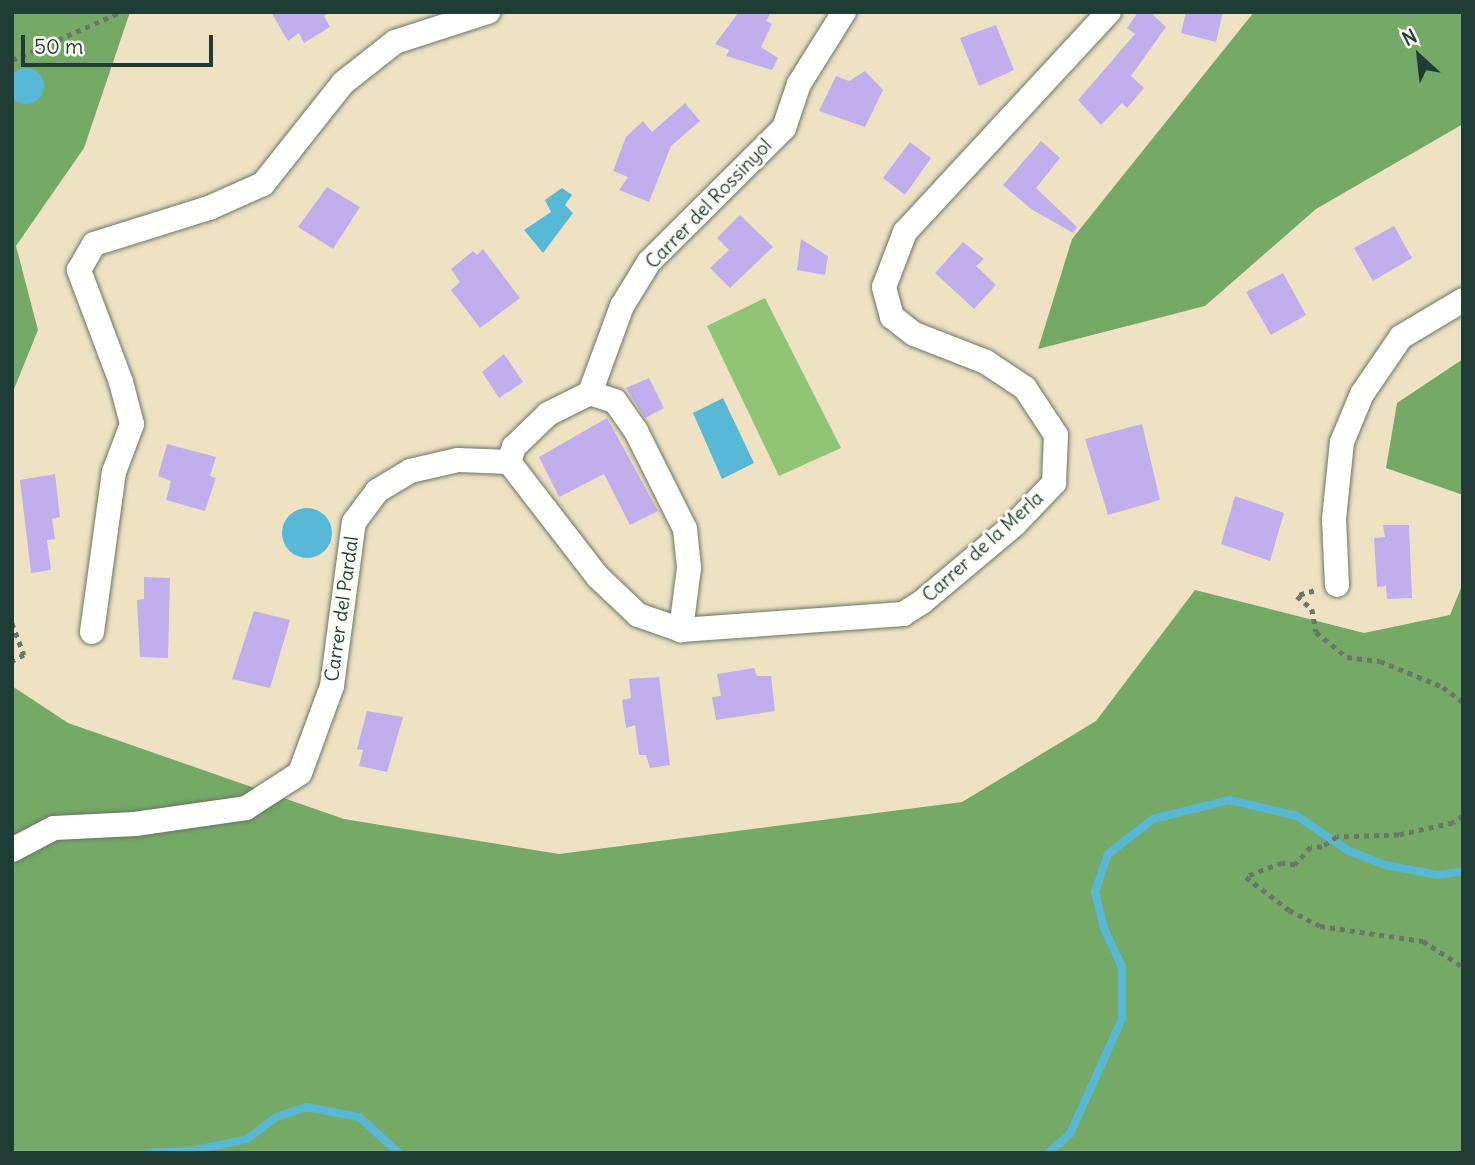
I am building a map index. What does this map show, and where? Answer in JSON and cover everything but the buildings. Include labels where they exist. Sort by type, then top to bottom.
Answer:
[{"type":"street","points":[[92,632],[114,472],[132,424],[121,382],[79,270],[94,244],[209,208],[263,184],[343,83],[395,42],[488,12]]},
{"type":"street","name":"Carrer del Rossinyol","points":[[590,393],[622,306],[649,262],[784,128],[799,83],[844,12]]},
{"type":"street","name":"Carrer de la Merla","points":[[512,455],[618,596],[638,615],[681,630],[903,614],[1015,524],[1054,482],[1056,435],[1025,388],[986,362],[914,334],[892,317],[884,287],[905,232],[1095,22],[1109,12]]},
{"type":"street","points":[[1337,585],[1334,519],[1342,442],[1362,394],[1401,337],[1463,300]]},
{"type":"street","points":[[512,455],[548,414],[590,393],[614,401],[636,431],[685,529],[689,568],[681,630]]},
{"type":"street","name":"Carrer del Pardal","points":[[12,850],[54,828],[135,824],[246,808],[300,773],[332,686],[354,522],[377,491],[410,471],[458,460],[512,455]]},
{"type":"path","points":[[12,60],[121,12]]},
{"type":"path","points":[[1337,585],[1297,596],[1312,608],[1316,632],[1347,657],[1380,661],[1443,687],[1463,702]]},
{"type":"path","points":[[12,623],[24,655],[12,661]]},
{"type":"path","points":[[1463,816],[1453,823],[1399,835],[1337,837],[1322,847],[1311,847],[1295,865],[1282,863],[1256,870],[1247,881],[1320,926],[1423,941],[1463,967]]},
{"type":"green space","points":[[12,12],[130,12],[84,148],[16,246],[38,330],[12,394]]},
{"type":"green space","points":[[1254,12],[1463,12],[1463,124],[1316,209],[1205,306],[1038,349],[1072,239]]},
{"type":"green space","points":[[765,298],[841,448],[779,476],[707,326]]},
{"type":"green space","points":[[1463,359],[1463,495],[1386,468],[1397,403]]},
{"type":"green space","points":[[1463,583],[1463,1153],[12,1153],[12,686],[68,723],[344,819],[559,854],[962,802],[1096,721],[1195,590],[1364,633],[1450,615]]},
{"type":"water","points":[[26,68],[39,73],[44,86],[39,99],[26,104],[13,99],[8,86],[13,73]]},
{"type":"water","points":[[562,188],[572,195],[565,205],[573,213],[543,253],[524,230],[551,212],[545,200]]},
{"type":"water","points":[[723,398],[754,463],[722,479],[693,413]]},
{"type":"water","points":[[307,508],[325,515],[332,533],[325,551],[307,558],[289,551],[282,533],[289,515]]},
{"type":"waterway","points":[[1048,1153],[1070,1134],[1122,1019],[1122,967],[1104,928],[1095,892],[1108,854],[1153,819],[1229,800],[1297,816],[1349,851],[1385,865],[1438,875],[1463,871]]},
{"type":"waterway","points":[[147,1153],[191,1151],[247,1139],[276,1117],[306,1107],[359,1117],[399,1153]]}]
